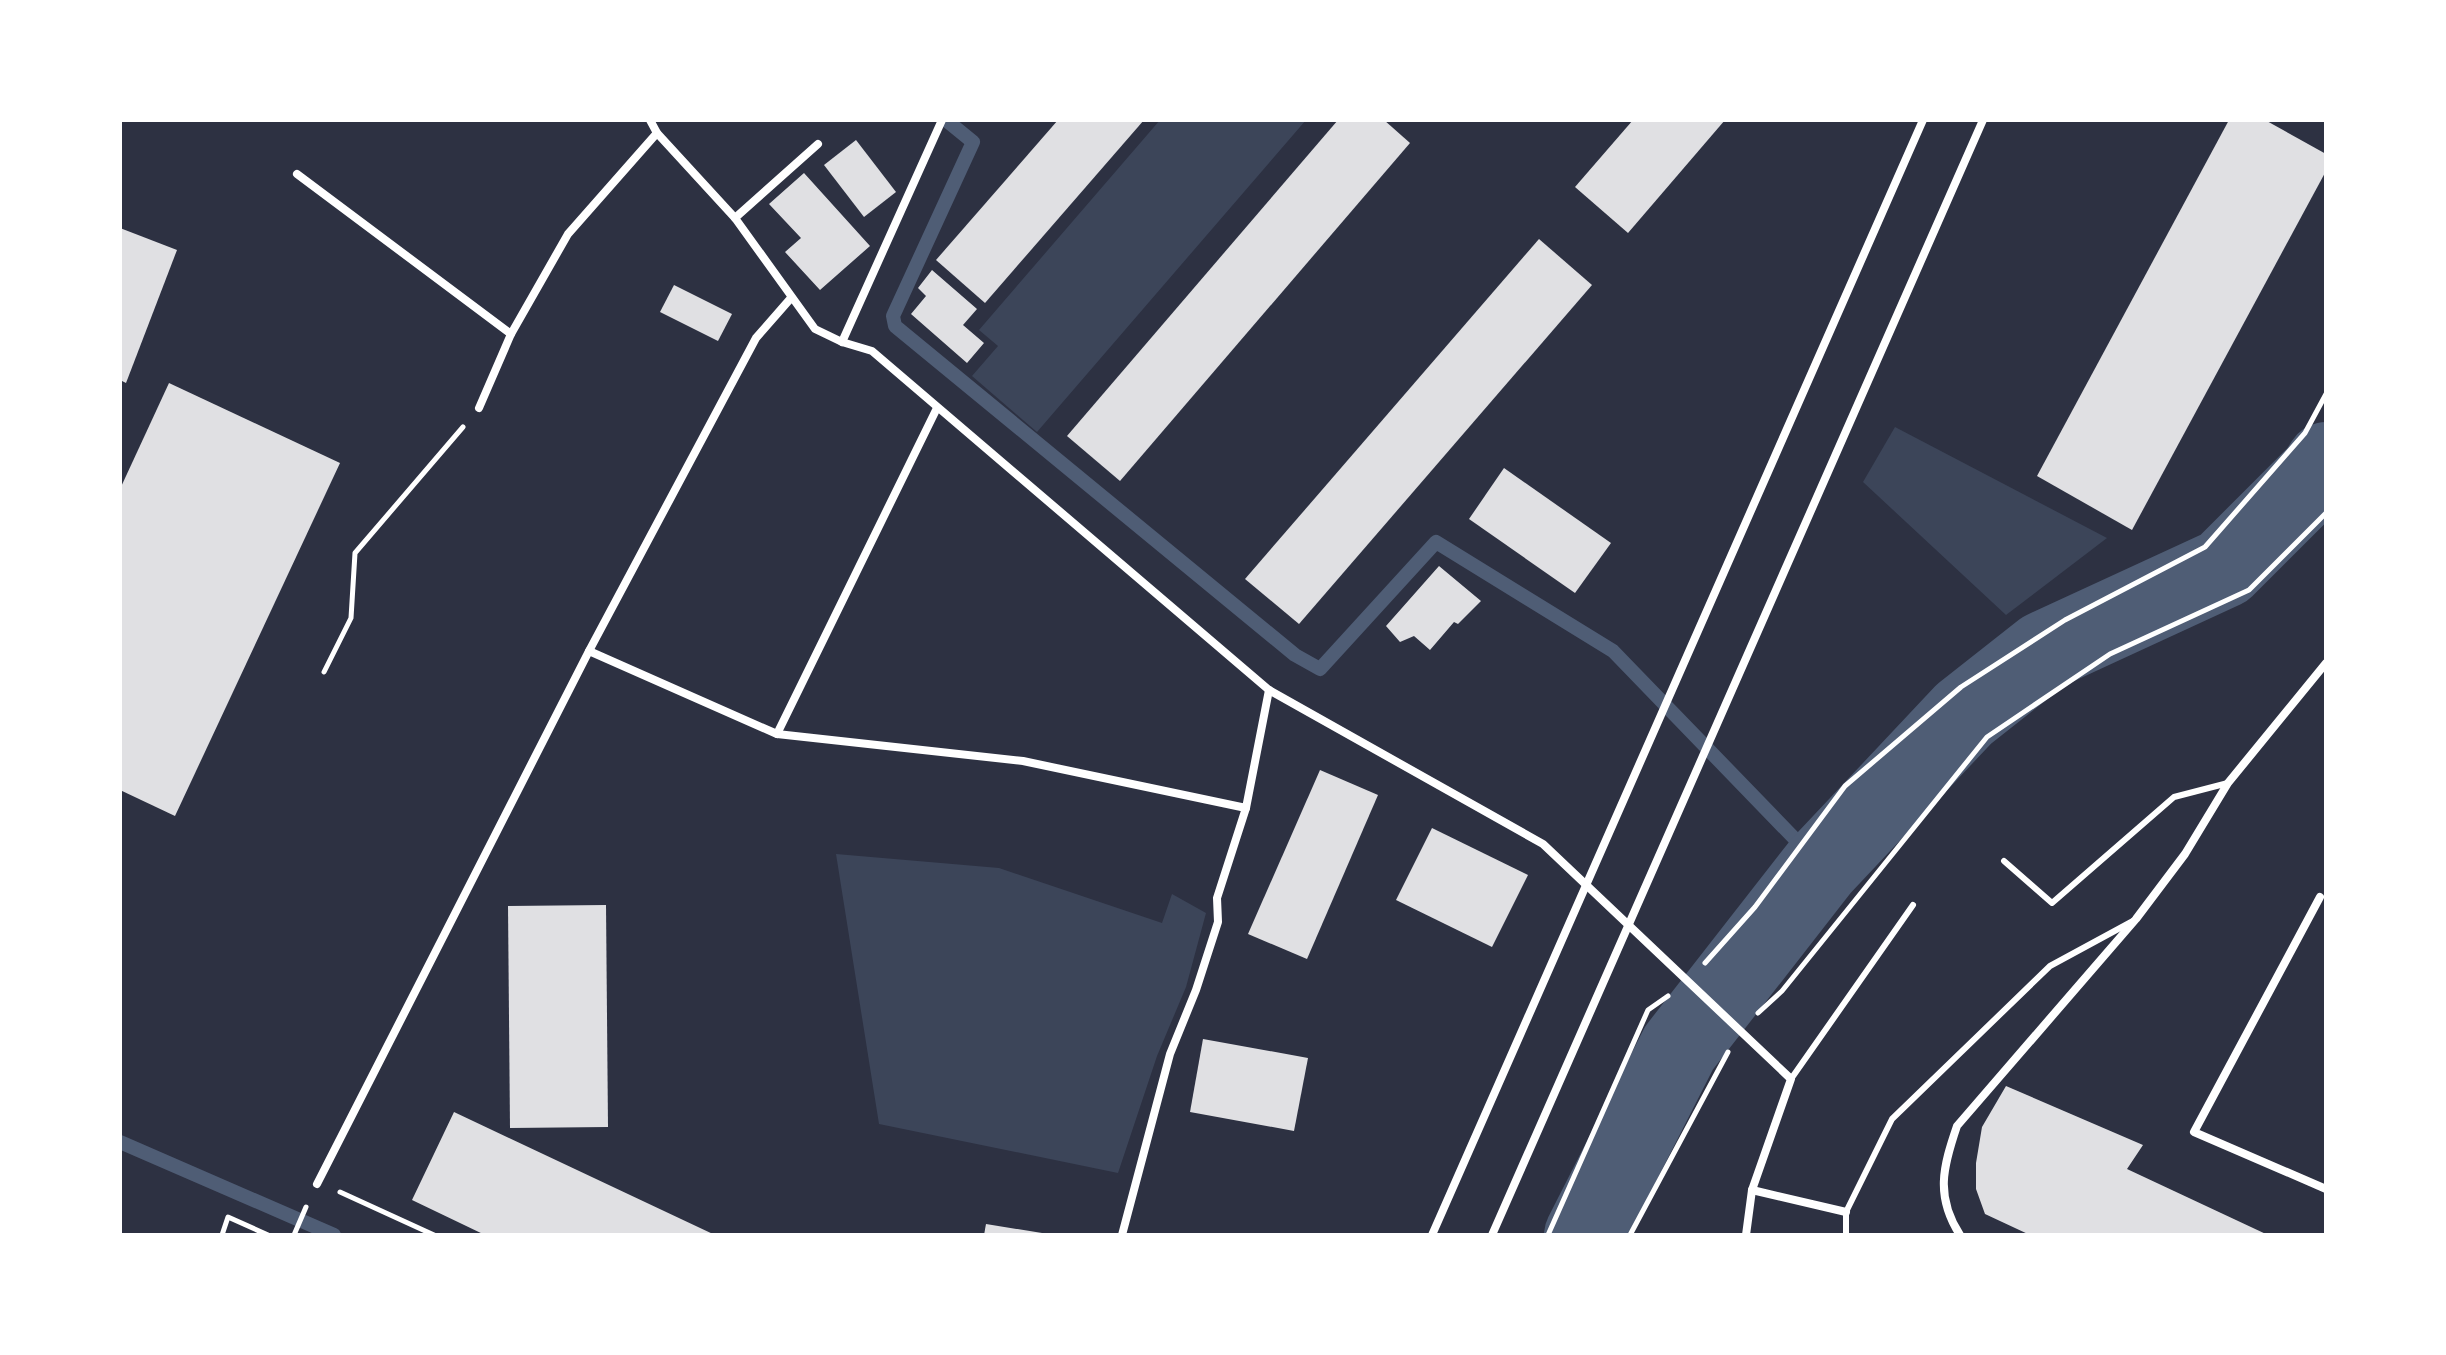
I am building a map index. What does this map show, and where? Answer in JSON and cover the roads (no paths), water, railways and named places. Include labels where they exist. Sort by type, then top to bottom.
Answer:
[{"type":"street","points":[[650,120],[657,133],[735,218],[815,329],[842,342],[872,351],[1269,690],[1543,844],[1791,1079],[1752,1190],[1746,1235]]},
{"type":"street","points":[[842,342],[942,120]]},
{"type":"street","points":[[1432,1235],[1923,120]]},
{"type":"street","points":[[1492,1235],[1983,120]]},
{"type":"street","points":[[479,408],[511,334],[568,234],[657,133]]},
{"type":"street","points":[[735,218],[818,144]]},
{"type":"street","points":[[297,174],[511,334]]},
{"type":"street","points":[[317,1184],[589,651],[756,338],[791,298]]},
{"type":"street","points":[[777,734],[937,408]]},
{"type":"street","points":[[589,651],[777,734],[1023,761],[1246,808]]},
{"type":"street","points":[[1960,1235],[1953,1225],[1944,1196],[1944,1164],[1957,1126],[2136,919],[2185,854],[2228,783],[2326,663]]},
{"type":"street","points":[[1122,1235],[1170,1054],[1196,990],[1218,922],[1217,898],[1246,808],[1269,690]]},
{"type":"street","points":[[2320,897],[2194,1132],[2326,1189]]},
{"type":"street","points":[[1752,1190],[1846,1212]]},
{"type":"lane","points":[[2004,861],[2052,903],[2174,797],[2228,783]]},
{"type":"lane","points":[[1791,1079],[1913,905]]},
{"type":"lane","points":[[1846,1235],[1846,1212],[1892,1119],[2050,966],[2136,919]]},
{"type":"waterway","points":[[946,120],[973,142],[893,316],[895,326],[1295,655],[1320,669],[1436,542],[1613,651],[1821,866]]},
{"type":"waterway","points":[[1584,1235],[1679,1048],[1821,866],[1964,714],[2044,651],[2224,568],[2319,473],[2326,462]]},
{"type":"waterway","points":[[120,1142],[334,1235]]}]
